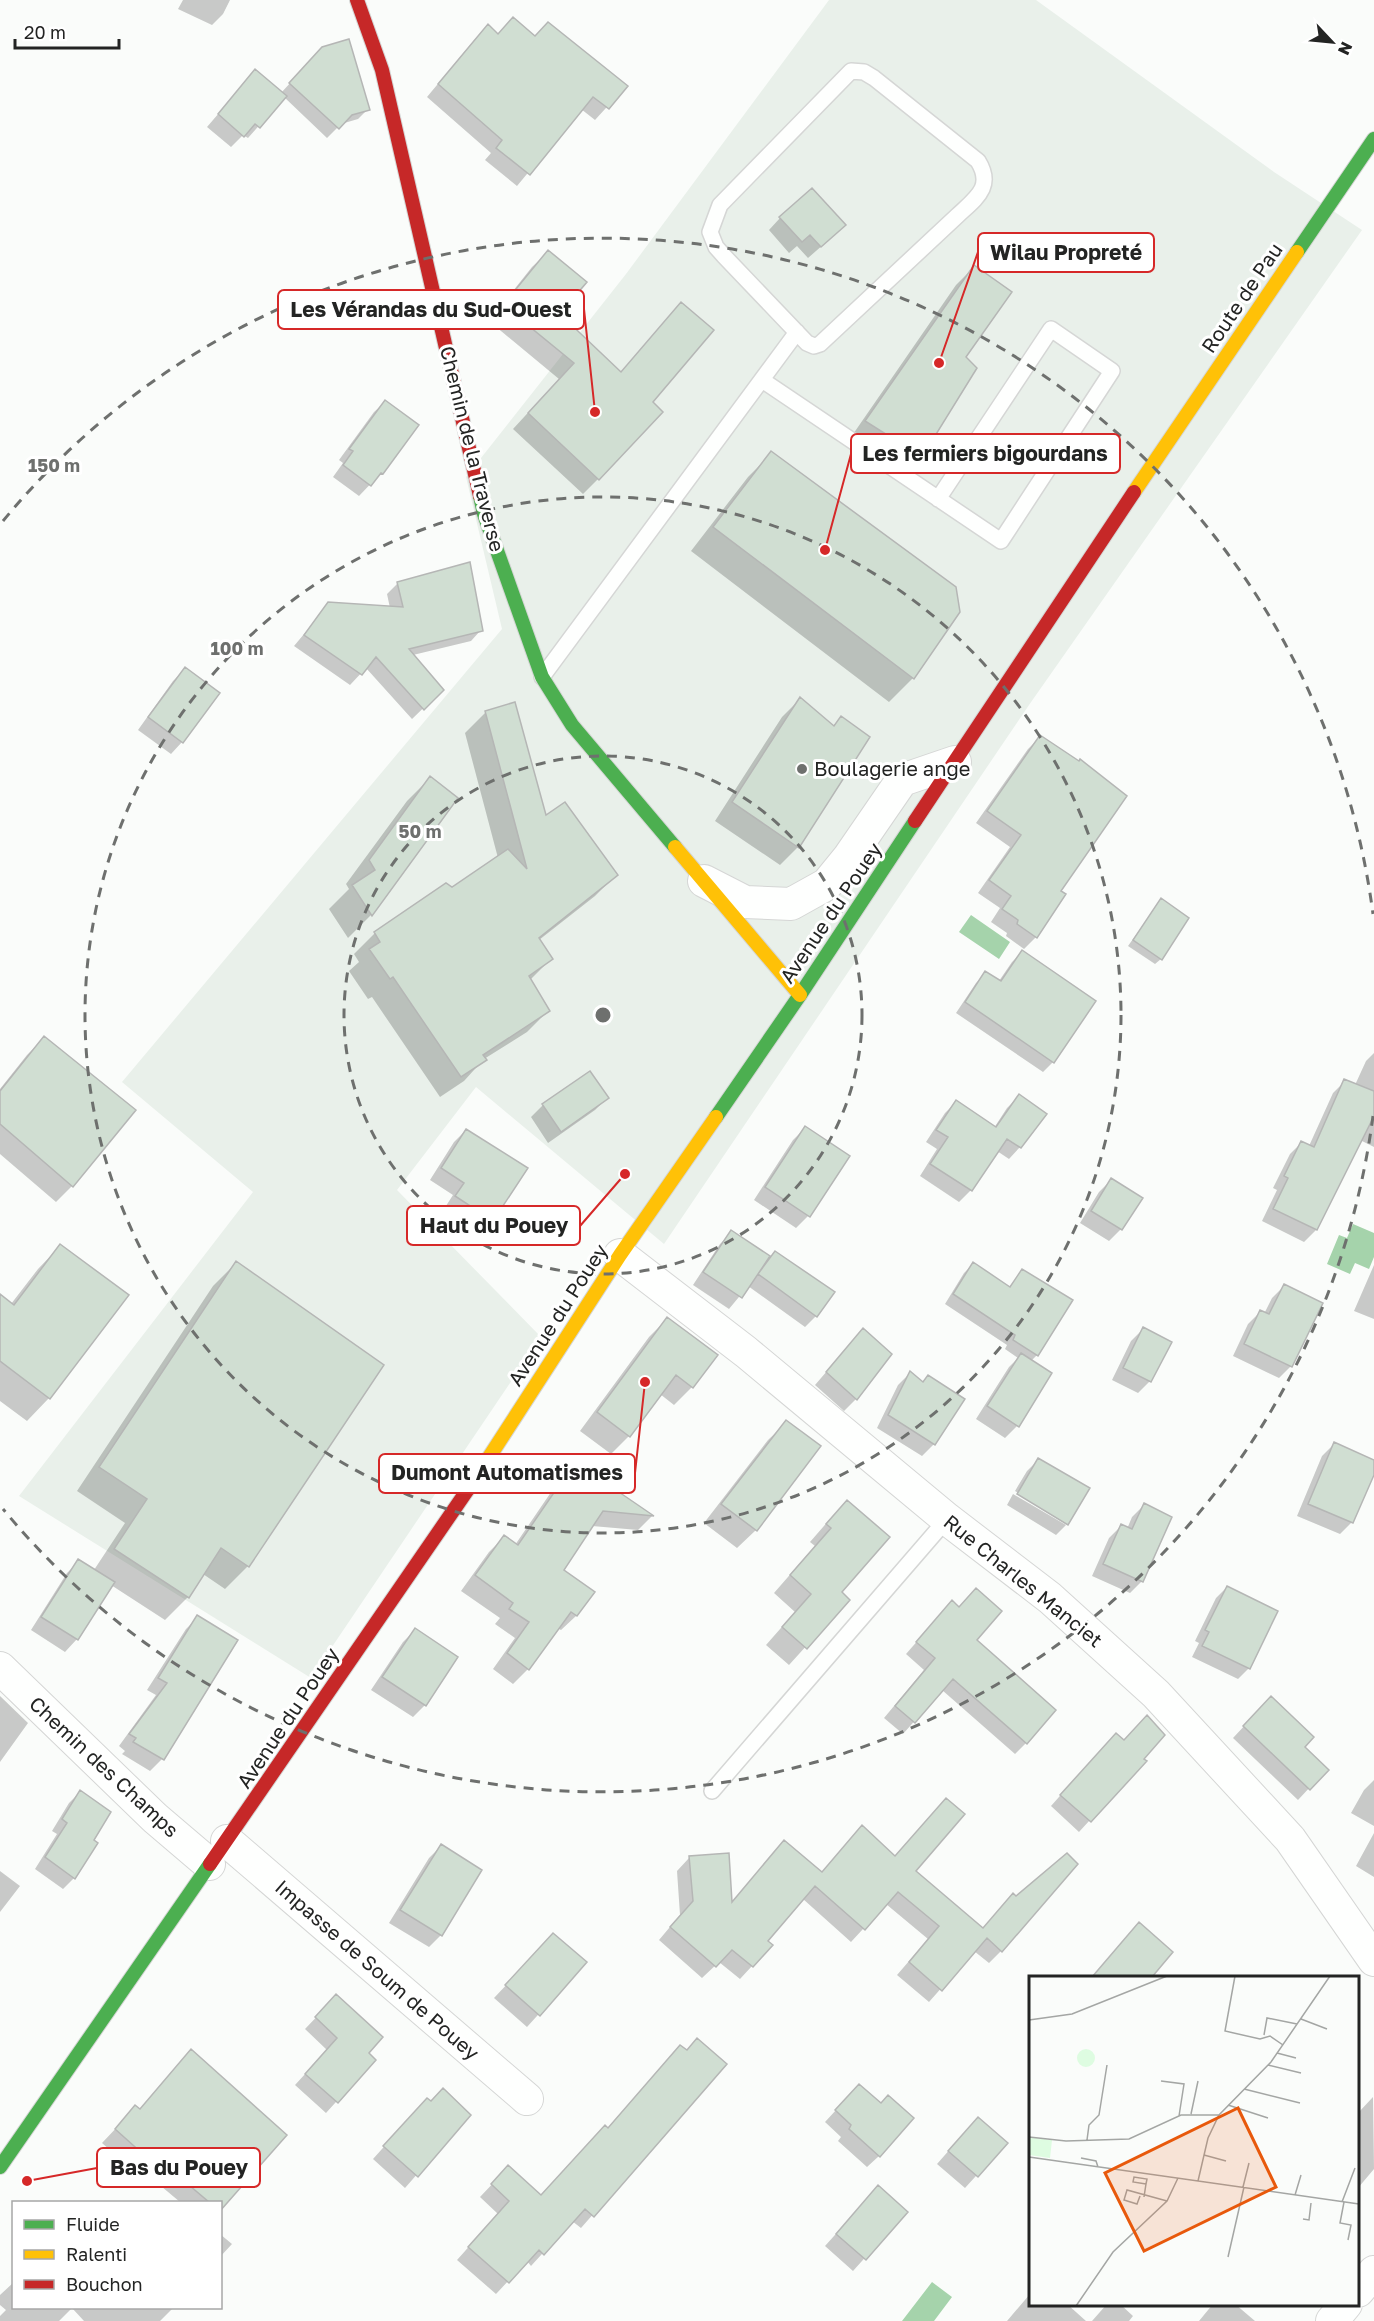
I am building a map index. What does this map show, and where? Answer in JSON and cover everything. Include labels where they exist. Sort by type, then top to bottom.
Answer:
[{"type":"main road","name":"Chemin de la Traverse","points":[[357,0],[382,70],[484,514],[542,678],[572,725],[800,995]]},
{"type":"main road","name":"Route de Pau","points":[[1142,480],[1374,139]]},
{"type":"main road","name":"Avenue du Pouey","points":[[0,2167],[463,1497],[620,1255],[800,995],[1142,480]]},
{"type":"street","name":"Chemin de la Traverse","points":[[704,880],[745,902],[791,904],[827,884],[849,857],[902,780],[955,762]]},
{"type":"street","name":"Rue Charles Manciet","points":[[620,1255],[746,1352],[947,1519],[1050,1598],[1156,1694],[1290,1839],[1374,1960]]},
{"type":"street","name":"Chemin des Champs","points":[[0,1668],[155,1818],[218,1852]]},
{"type":"street","name":"Impasse de Soum de Pouey","points":[[218,1852],[527,2099]]},
{"type":"street","points":[[1359,2290],[1374,2272]]},
{"type":"street","points":[[1332,2321],[1344,2306]]},
{"type":"lane","points":[[851,71],[864,72],[978,161],[985,172],[985,184],[974,199],[820,344],[814,346],[807,343],[797,332],[716,247],[710,232],[720,205],[851,71]]},
{"type":"lane","points":[[762,380],[938,499],[1001,541],[1112,371],[1051,329],[938,499]]},
{"type":"lane","points":[[542,678],[797,332]]},
{"type":"lane","points":[[712,1791],[947,1519]]},
{"type":"shaded area","points":[[829,0],[1036,0],[1274,172],[1362,230],[1029,705],[664,1244],[476,1087],[397,1190],[541,1337],[311,1678],[19,1496],[253,1192],[122,1082],[502,629],[466,477],[626,274]]},
{"type":"shaded area","points":[[971,915],[1010,942],[999,959],[959,932]]},
{"type":"shaded area","points":[[1353,1224],[1374,1233],[1374,1257],[1369,1269],[1355,1263],[1350,1274],[1327,1264],[1339,1235],[1347,1238]]},
{"type":"shaded area","points":[[932,2282],[952,2297],[934,2321],[902,2321]]},
{"type":"building","points":[[513,17],[535,36],[548,22],[628,86],[609,109],[593,97],[530,175],[496,148],[502,140],[438,84],[488,24],[498,34]]},
{"type":"building","points":[[349,39],[370,110],[352,115],[339,129],[289,83],[322,47]]},
{"type":"building","points":[[255,69],[287,96],[260,128],[255,124],[244,137],[218,114]]},
{"type":"building","points":[[812,188],[846,225],[821,247],[810,235],[802,242],[779,217]]},
{"type":"building","points":[[548,250],[587,282],[560,314],[621,372],[681,302],[714,330],[653,402],[663,412],[599,480],[528,413],[574,363],[503,305]]},
{"type":"building","points":[[974,265],[1012,292],[966,357],[977,368],[922,457],[865,421]]},
{"type":"building","points":[[385,400],[419,425],[383,474],[381,473],[371,486],[343,465],[353,451],[349,449]]},
{"type":"building","points":[[771,451],[956,587],[960,612],[914,679],[713,527]]},
{"type":"building","points":[[470,562],[483,631],[409,649],[444,690],[424,710],[376,657],[362,675],[304,635],[328,602],[403,607],[397,582]]},
{"type":"building","points":[[185,667],[220,693],[183,743],[148,717]]},
{"type":"building","name":"Boulagerie ange","points":[[800,697],[834,726],[841,716],[870,737],[799,848],[732,802]]},
{"type":"building","points":[[515,702],[546,815],[565,802],[618,875],[539,938],[553,959],[529,976],[550,1011],[483,1055],[487,1060],[461,1077],[393,977],[390,979],[369,949],[380,942],[374,932],[446,883],[452,887],[508,849],[527,869],[485,711]]},
{"type":"building","points":[[1040,735],[1079,761],[1080,759],[1127,796],[1061,891],[1066,894],[1037,938],[1017,924],[1018,920],[1002,909],[1011,896],[989,880],[1021,835],[987,811]]},
{"type":"building","points":[[430,776],[458,798],[372,916],[352,885],[375,870],[369,860]]},
{"type":"building","points":[[1161,898],[1189,918],[1162,960],[1133,940]]},
{"type":"building","points":[[1022,950],[1096,1001],[1054,1063],[965,1002],[985,971],[1001,981]]},
{"type":"building","points":[[44,1036],[136,1110],[73,1187],[0,1124],[0,1091]]},
{"type":"building","points":[[590,1071],[609,1098],[561,1132],[542,1104]]},
{"type":"building","points":[[1344,1079],[1374,1091],[1374,1116],[1317,1230],[1273,1209],[1288,1178],[1284,1176],[1301,1141],[1314,1147]]},
{"type":"building","points":[[1019,1094],[1047,1114],[1021,1148],[1007,1139],[972,1191],[930,1164],[948,1137],[936,1130],[956,1100],[996,1127]]},
{"type":"building","points":[[805,1126],[850,1156],[810,1217],[765,1187]]},
{"type":"building","points":[[466,1129],[528,1168],[493,1221],[455,1196],[464,1183],[441,1168]]},
{"type":"building","points":[[1111,1178],[1143,1198],[1122,1230],[1091,1211]]},
{"type":"building","points":[[731,1230],[770,1256],[742,1298],[703,1272]]},
{"type":"building","points":[[60,1244],[129,1295],[50,1399],[0,1361],[0,1294],[14,1305]]},
{"type":"building","points":[[775,1251],[835,1292],[817,1317],[758,1274]]},
{"type":"building","points":[[236,1261],[384,1365],[249,1567],[221,1548],[189,1598],[114,1549],[147,1499],[99,1467]]},
{"type":"building","points":[[973,1262],[1010,1287],[1022,1269],[1073,1300],[1038,1356],[1013,1340],[1015,1335],[953,1294]]},
{"type":"building","points":[[1284,1284],[1323,1303],[1292,1367],[1244,1344],[1260,1310],[1269,1314]]},
{"type":"building","points":[[667,1317],[718,1355],[693,1388],[676,1375],[630,1437],[597,1412]]},
{"type":"building","points":[[1143,1327],[1172,1342],[1151,1382],[1123,1368]]},
{"type":"building","points":[[863,1328],[892,1354],[857,1400],[826,1372]]},
{"type":"building","points":[[1021,1353],[1052,1373],[1019,1427],[987,1406]]},
{"type":"building","points":[[910,1371],[923,1382],[928,1375],[965,1399],[935,1445],[888,1415]]},
{"type":"building","points":[[786,1420],[821,1446],[757,1531],[721,1504]]},
{"type":"building","points":[[1334,1442],[1374,1460],[1374,1475],[1353,1523],[1308,1504]]},
{"type":"building","points":[[1038,1458],[1090,1488],[1068,1525],[1017,1494]]},
{"type":"building","points":[[575,1462],[654,1516],[603,1511],[564,1570],[595,1592],[577,1616],[571,1612],[529,1670],[507,1653],[529,1622],[509,1609],[513,1603],[475,1575],[504,1535],[518,1545]]},
{"type":"building","points":[[847,1500],[890,1537],[842,1592],[850,1600],[807,1649],[782,1627],[811,1594],[790,1575],[831,1528],[826,1524]]},
{"type":"building","points":[[1144,1503],[1172,1517],[1143,1582],[1103,1564],[1121,1524],[1132,1529]]},
{"type":"building","points":[[78,1559],[115,1582],[78,1640],[41,1617]]},
{"type":"building","points":[[1227,1586],[1278,1611],[1250,1669],[1202,1646],[1209,1632],[1205,1630]]},
{"type":"building","points":[[976,1588],[1002,1611],[977,1640],[1056,1710],[1027,1744],[953,1679],[915,1723],[895,1706],[935,1658],[916,1642],[952,1600],[959,1607]]},
{"type":"building","points":[[197,1615],[238,1640],[164,1760],[133,1742],[136,1738],[129,1734],[167,1683],[158,1678]]},
{"type":"building","points":[[415,1628],[458,1657],[426,1706],[382,1677]]},
{"type":"building","points":[[1271,1696],[1314,1737],[1305,1747],[1329,1770],[1310,1790],[1243,1726]]},
{"type":"building","points":[[1147,1715],[1165,1735],[1144,1759],[1147,1761],[1091,1822],[1060,1795],[1116,1733],[1124,1740]]},
{"type":"building","points":[[80,1790],[111,1812],[94,1840],[98,1843],[75,1879],[45,1857],[67,1823],[62,1819]]},
{"type":"building","points":[[946,1798],[965,1814],[916,1871],[983,1928],[1013,1893],[1016,1896],[1067,1853],[1078,1864],[1002,1952],[987,1938],[942,1991],[909,1962],[939,1926],[898,1892],[865,1930],[815,1886],[768,1941],[773,1945],[753,1967],[732,1950],[716,1967],[670,1927],[693,1901],[689,1856],[729,1853],[732,1902],[784,1840],[822,1872],[862,1825],[895,1856]]},
{"type":"building","points":[[441,1844],[482,1870],[442,1936],[400,1910]]},
{"type":"building","points":[[1139,1922],[1173,1952],[1153,1976],[1093,1976]]},
{"type":"building","points":[[553,1933],[587,1962],[540,2016],[505,1985]]},
{"type":"building","points":[[336,1994],[383,2037],[369,2053],[376,2060],[338,2103],[305,2074],[337,2038],[315,2017]]},
{"type":"building","points":[[697,2038],[727,2064],[594,2217],[585,2209],[544,2255],[539,2250],[509,2283],[468,2247],[509,2201],[491,2184],[508,2165],[541,2195],[605,2125],[608,2128],[680,2045],[687,2050]]},
{"type":"building","points":[[191,2049],[287,2135],[222,2209],[222,2201],[208,2201],[158,2159],[153,2163],[115,2129],[135,2105],[140,2109]]},
{"type":"building","points":[[859,2084],[881,2103],[888,2095],[914,2118],[880,2157],[849,2129],[851,2125],[835,2110]]},
{"type":"building","points":[[443,2088],[471,2115],[418,2177],[383,2146],[427,2098],[431,2101]]},
{"type":"building","points":[[978,2117],[1008,2143],[978,2177],[948,2151]]},
{"type":"building","points":[[878,2185],[908,2212],[866,2260],[836,2234]]},
{"type":"traffic: fast","points":[[1297,252],[1374,139]]},
{"type":"traffic: fast","points":[[480,496],[484,514],[542,677],[572,725],[675,847]]},
{"type":"traffic: fast","points":[[716,1117],[915,821]]},
{"type":"traffic: fast","points":[[0,2167],[210,1864]]},
{"type":"traffic: slow","points":[[1134,492],[1297,252]]},
{"type":"traffic: slow","points":[[675,847],[800,995]]},
{"type":"traffic: slow","points":[[473,1482],[620,1255],[716,1117]]},
{"type":"traffic: jam","points":[[357,0],[382,70],[480,496]]},
{"type":"traffic: jam","points":[[915,821],[1134,492]]},
{"type":"traffic: jam","points":[[210,1864],[473,1482]]},
{"type":"place","name":"Wilau Propreté","points":[[939,363]]},
{"type":"place","name":"Les Vérandas du Sud-Ouest","points":[[595,412]]},
{"type":"place","name":"Les fermiers bigourdans","points":[[825,550]]},
{"type":"place","name":"Boulagerie ange","points":[[802,769]]},
{"type":"place","name":"Haut du Pouey","points":[[625,1174]]},
{"type":"place","name":"Dumont Automatismes","points":[[645,1382]]},
{"type":"place","name":"Bas du Pouey","points":[[27,2181]]}]
